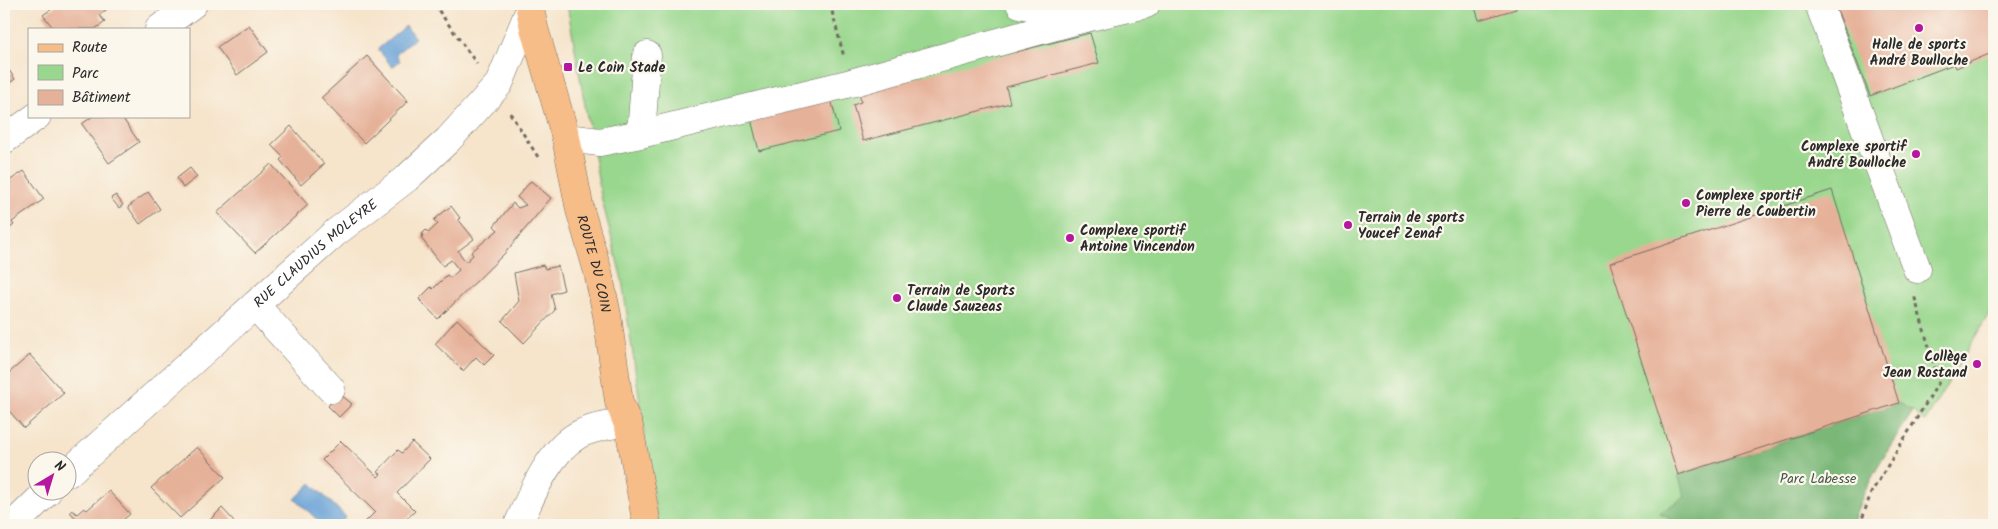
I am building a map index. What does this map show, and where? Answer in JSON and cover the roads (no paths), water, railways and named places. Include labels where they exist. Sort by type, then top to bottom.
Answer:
[{"type":"main road","name":"ROUTE DU COIN","points":[[531,7],[566,138],[580,210],[598,272],[620,402],[627,422],[648,525]]},
{"type":"street","points":[[160,28],[193,4]]},
{"type":"street","points":[[1020,4],[1086,18]]},
{"type":"street","points":[[566,138],[600,142],[641,134],[851,83],[1086,18],[1146,4]]},
{"type":"street","points":[[1819,4],[1918,269]]},
{"type":"street","name":"RUE CLAUDIUS MOLEYRE","points":[[78,464],[335,233],[406,178],[448,140],[495,90],[531,7]]},
{"type":"street","points":[[641,134],[647,55]]},
{"type":"street","points":[[4,140],[34,118]]},
{"type":"street","points":[[255,305],[331,389]]},
{"type":"street","points":[[518,525],[546,469],[568,441],[596,428],[627,422]]},
{"type":"street","points":[[13,525],[37,502]]},
{"type":"water","points":[[406,26],[415,38],[396,54],[400,61],[392,67],[378,49]]},
{"type":"water","points":[[311,483],[346,517],[338,525],[323,525],[295,499]]},
{"type":"place","name":"Halle de sports André Boulloche","points":[[1919,28]]},
{"type":"place","name":"Le Coin Stade","points":[[568,67]]},
{"type":"place","name":"Complexe sportif André Boulloche","points":[[1916,154]]},
{"type":"place","name":"Complexe sportif Pierre de Coubertin","points":[[1686,203]]},
{"type":"place","name":"Terrain de sports Youcef Zenaf","points":[[1348,225]]},
{"type":"place","name":"Complexe sportif Antoine Vincendon","points":[[1070,238]]},
{"type":"place","name":"Terrain de Sports Claude Sauzeas","points":[[897,298]]},
{"type":"place","name":"Collège Jean Rostand","points":[[1977,364]]},
{"type":"park label","name":"Parc Labesse","points":[[1818,478]]}]
